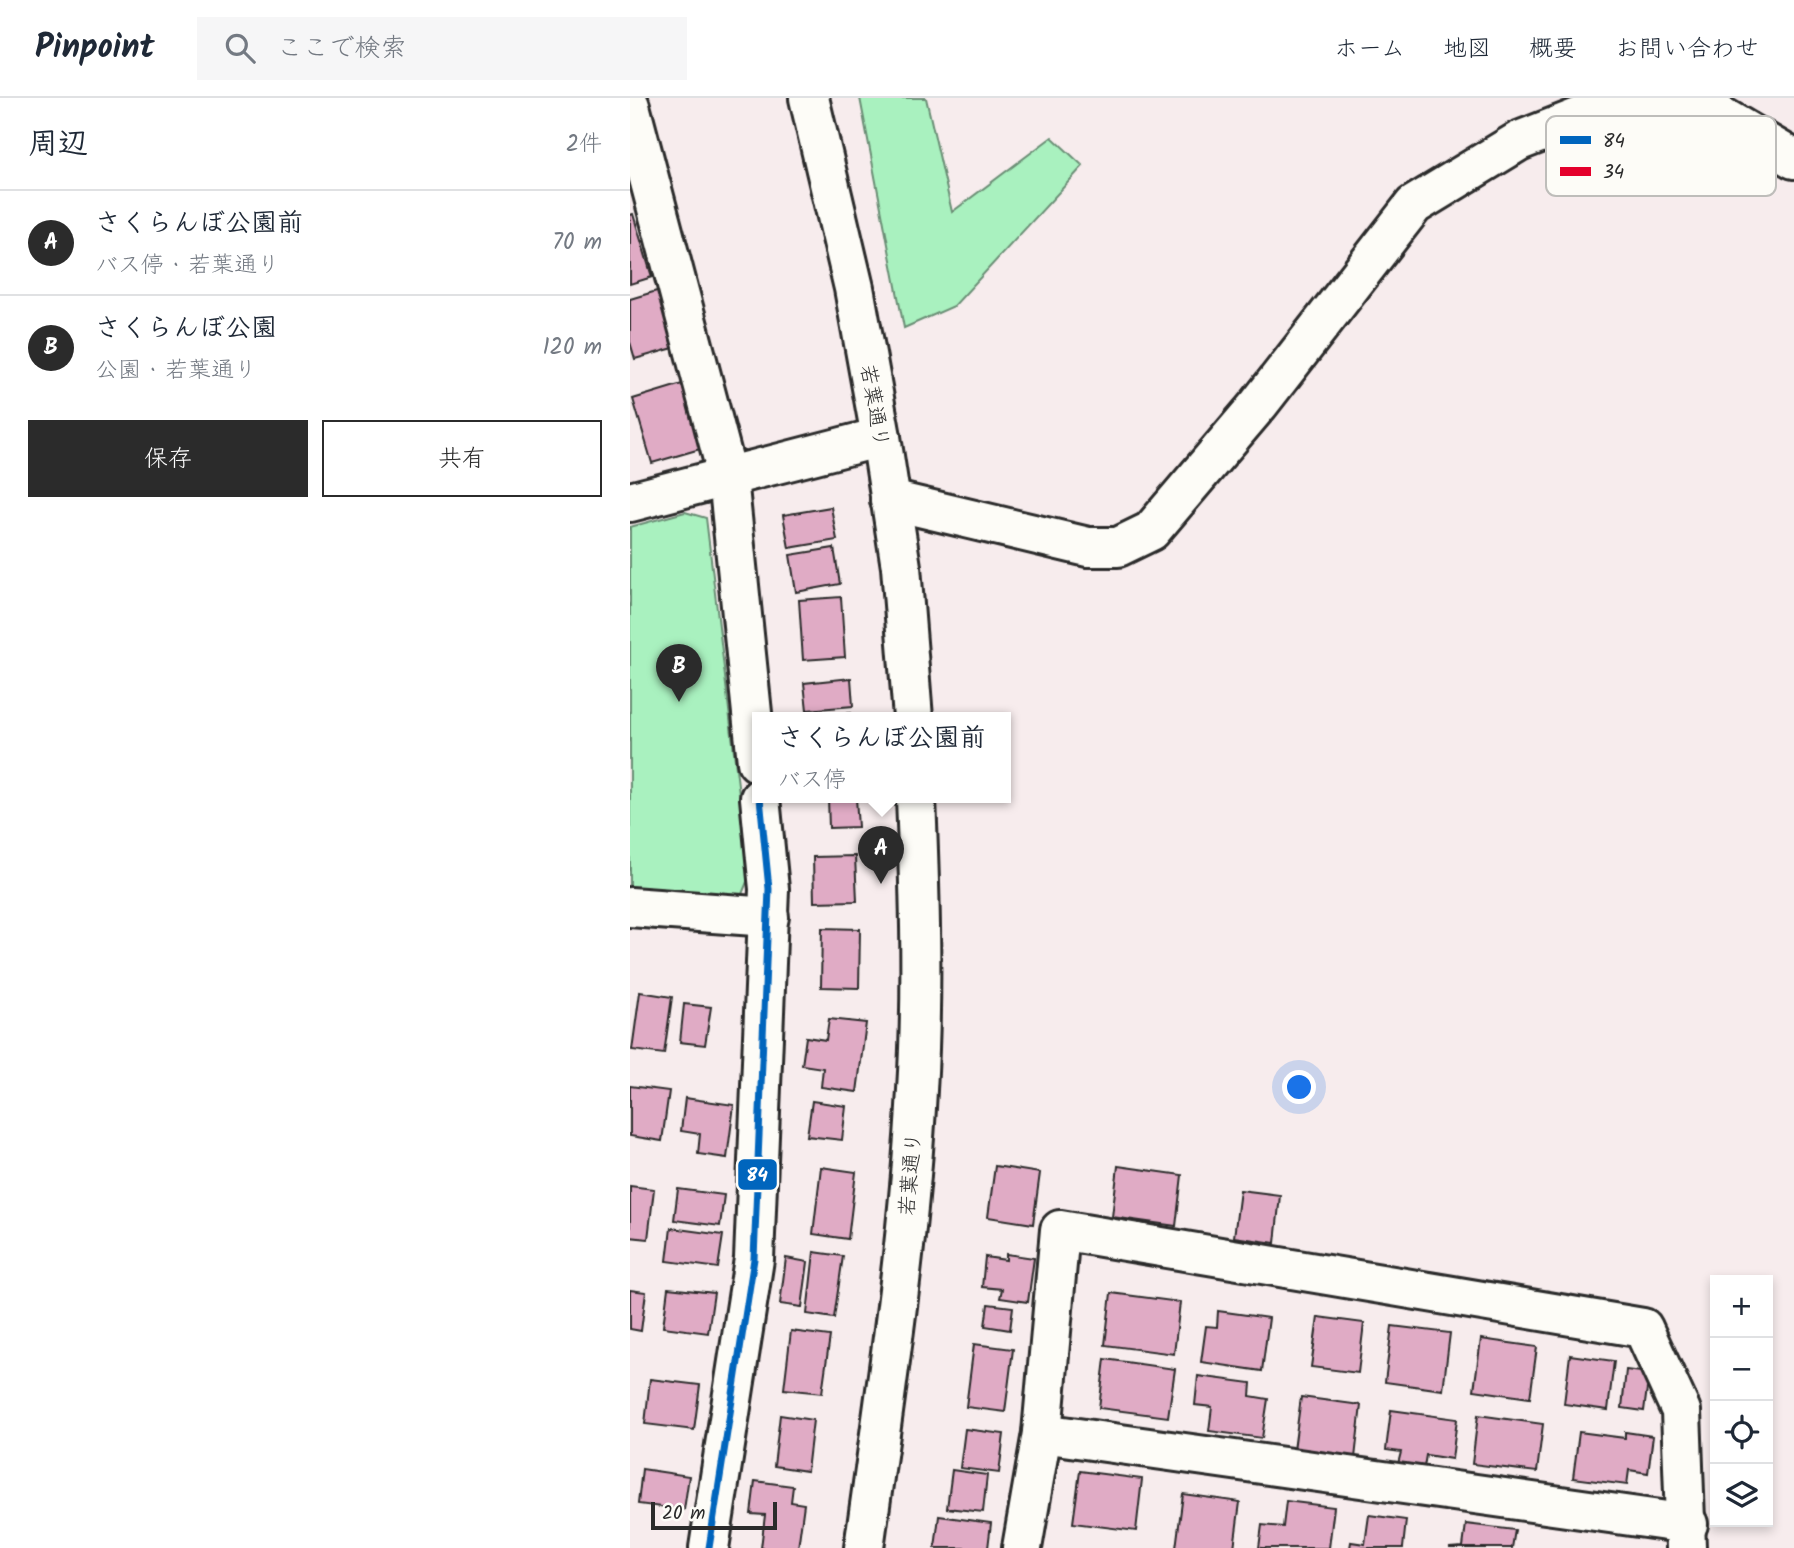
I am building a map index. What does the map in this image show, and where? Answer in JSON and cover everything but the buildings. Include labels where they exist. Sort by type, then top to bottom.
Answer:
[{"type":"street","name":"若葉通り","points":[[808,98],[854,288],[881,437],[901,566],[913,712]]},
{"type":"street","points":[[1583,116],[1629,98]]},
{"type":"street","points":[[1641,98],[1707,108],[1721,116]]},
{"type":"street","points":[[630,106],[728,478],[752,713]]},
{"type":"street","points":[[890,500],[1088,547],[1118,547],[1151,531],[1259,404],[1414,205],[1519,141],[1546,130]]},
{"type":"street","points":[[1776,148],[1794,159]]},
{"type":"street","points":[[630,502],[881,437]]},
{"type":"street","points":[[709,1548],[754,1259],[769,917],[760,803]]},
{"type":"street","name":"若葉通り","points":[[864,1548],[891,1357],[918,1089],[921,921],[916,803]]},
{"type":"street","points":[[630,907],[769,917]]},
{"type":"street","points":[[1023,1548],[1042,1433],[1060,1230],[1643,1328],[1681,1410],[1687,1536],[1042,1433]]},
{"type":"green space","points":[[860,98],[926,98],[952,212],[1052,137],[1083,166],[954,306],[904,328]]},
{"type":"green space","points":[[685,512],[706,518],[749,877],[740,899],[630,886],[630,527]]},
{"type":"transit line","name":"84","points":[[709,1548],[754,1259],[769,889],[760,803]]},
{"type":"place","name":"さくらんぼ公園","points":[[679,702]]},
{"type":"place","name":"さくらんぼ公園前","points":[[881,884]]}]
